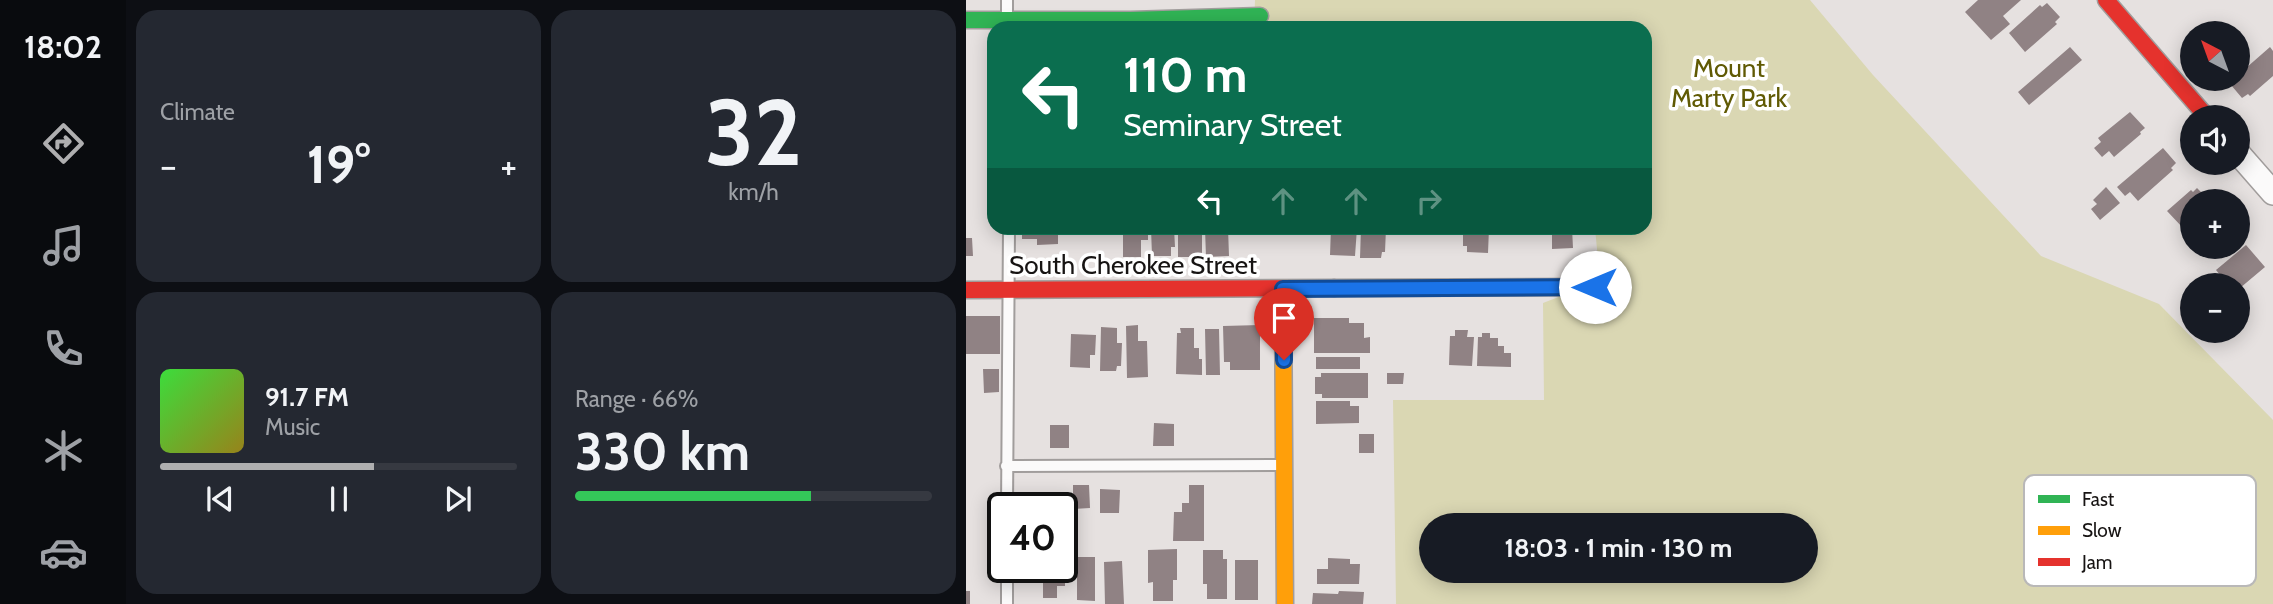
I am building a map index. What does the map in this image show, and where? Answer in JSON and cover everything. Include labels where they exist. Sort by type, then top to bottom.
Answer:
[{"type":"street","points":[[2106,0],[2197,105]]},
{"type":"street","points":[[1033,21],[1128,10],[1260,16]]},
{"type":"street","points":[[966,20],[987,22]]},
{"type":"street","points":[[2250,167],[2273,193]]},
{"type":"street","name":"South Cherokee Street","points":[[966,290],[1595,287]]},
{"type":"street","points":[[1283,289],[1285,604]]},
{"type":"lane","points":[[1007,0],[1007,21]]},
{"type":"lane","points":[[1007,492],[1009,235]]},
{"type":"lane","points":[[1006,466],[1284,464]]},
{"type":"lane","points":[[1007,583],[1007,604]]},
{"type":"green space","name":"Mount Marty Park","points":[[1255,0],[1810,0],[1873,75],[2041,256],[2159,304],[2180,325],[2180,343],[2197,343],[2273,420],[2273,604],[1396,604],[1393,400],[1544,400],[1543,303],[1600,281],[1596,235],[1652,235],[1652,21],[1254,21]]},
{"type":"building","points":[[1978,0],[2021,0],[2003,16],[2010,24],[1991,40],[1965,12]]},
{"type":"building","points":[[2047,3],[2060,17],[2055,22],[2057,24],[2025,52],[2009,33],[2040,5],[2042,7]]},
{"type":"building","points":[[2070,47],[2082,60],[2029,105],[2018,92]]},
{"type":"building","points":[[2270,47],[2273,51],[2273,76],[2250,96],[2248,94],[2242,98],[2236,91],[2250,91],[2250,64]]},
{"type":"building","points":[[2130,112],[2145,128],[2114,157],[2109,151],[2102,157],[2094,148],[2101,142],[2098,138]]},
{"type":"building","points":[[2163,148],[2176,163],[2171,168],[2173,170],[2138,201],[2130,192],[2125,196],[2117,187]]},
{"type":"building","points":[[2106,187],[2120,203],[2100,220],[2091,209],[2097,204],[2093,200]]},
{"type":"building","points":[[2180,200],[2180,225],[2167,211]]},
{"type":"building","points":[[1022,235],[1058,235],[1058,244],[1037,245],[1037,239],[1022,239]]},
{"type":"building","points":[[1123,235],[1148,235],[1148,240],[1141,240],[1141,257],[1123,257]]},
{"type":"building","points":[[1151,235],[1174,235],[1175,247],[1171,247],[1171,256],[1152,256]]},
{"type":"building","points":[[1178,235],[1202,235],[1202,257],[1178,257]]},
{"type":"building","points":[[1205,235],[1228,235],[1229,256],[1206,257]]},
{"type":"building","points":[[1331,235],[1356,235],[1355,256],[1330,255]]},
{"type":"building","points":[[1361,235],[1386,235],[1385,252],[1382,252],[1381,258],[1360,258]]},
{"type":"building","points":[[1463,235],[1489,235],[1488,253],[1467,252],[1467,246],[1463,246]]},
{"type":"building","points":[[1552,235],[1572,235],[1573,248],[1552,249]]},
{"type":"building","points":[[966,238],[972,238],[973,256],[966,256]]},
{"type":"building","points":[[2250,250],[2265,267],[2250,280],[2250,273],[2218,273],[2216,270],[2229,259],[2250,259]]},
{"type":"building","points":[[966,316],[1000,316],[1000,354],[966,354]]},
{"type":"building","points":[[1314,318],[1349,318],[1349,323],[1364,323],[1364,338],[1370,337],[1370,353],[1314,353]]},
{"type":"building","points":[[1138,325],[1138,341],[1147,341],[1148,377],[1127,378],[1126,326]]},
{"type":"building","points":[[1260,325],[1260,370],[1230,370],[1230,362],[1224,362],[1223,326]]},
{"type":"building","points":[[1101,327],[1117,328],[1117,343],[1122,343],[1121,366],[1117,366],[1116,371],[1100,371]]},
{"type":"building","points":[[1180,328],[1194,328],[1194,348],[1199,348],[1202,375],[1176,374],[1177,333],[1181,333]]},
{"type":"building","points":[[1205,329],[1219,329],[1220,375],[1206,375]]},
{"type":"building","points":[[1455,330],[1468,330],[1467,337],[1474,337],[1472,366],[1449,365],[1450,336],[1455,336]]},
{"type":"building","points":[[1482,333],[1490,333],[1490,338],[1498,338],[1498,346],[1504,346],[1504,353],[1511,353],[1511,367],[1477,366],[1478,337],[1482,337]]},
{"type":"building","points":[[1071,334],[1096,335],[1095,355],[1090,355],[1090,368],[1070,367]]},
{"type":"building","points":[[1316,357],[1360,357],[1360,369],[1316,369]]},
{"type":"building","points":[[983,369],[999,369],[999,392],[984,393]]},
{"type":"building","points":[[1321,373],[1368,373],[1368,398],[1322,398],[1322,394],[1315,394],[1315,377],[1321,377]]},
{"type":"building","points":[[1387,373],[1404,373],[1403,384],[1387,384]]},
{"type":"building","points":[[1316,401],[1350,401],[1350,406],[1359,406],[1359,423],[1316,424]]},
{"type":"building","points":[[1154,423],[1174,424],[1174,446],[1153,446]]},
{"type":"building","points":[[1050,425],[1069,425],[1069,448],[1050,448]]},
{"type":"building","points":[[1359,434],[1374,434],[1374,453],[1359,453]]},
{"type":"building","points":[[1073,485],[1089,485],[1090,508],[1078,509],[1078,492],[1073,492]]},
{"type":"building","points":[[1189,485],[1204,485],[1204,541],[1173,541],[1174,512],[1182,512],[1182,503],[1189,503]]},
{"type":"building","points":[[1100,489],[1120,490],[1119,513],[1100,513]]},
{"type":"building","points":[[1177,549],[1177,580],[1173,580],[1173,601],[1153,601],[1153,582],[1148,583],[1148,550]]},
{"type":"building","points":[[1203,550],[1223,550],[1223,559],[1227,559],[1227,599],[1207,599],[1207,584],[1203,584]]},
{"type":"building","points":[[1078,557],[1095,557],[1095,601],[1077,600]]},
{"type":"building","points":[[1328,558],[1350,559],[1350,564],[1360,564],[1359,584],[1317,584],[1317,569],[1328,569]]},
{"type":"building","points":[[1235,560],[1258,560],[1258,600],[1235,600]]},
{"type":"building","points":[[1122,561],[1124,604],[1105,604],[1104,562]]},
{"type":"building","points":[[1043,583],[1065,583],[1065,586],[1057,586],[1057,598],[1043,598]]},
{"type":"building","points":[[966,591],[970,591],[970,604],[966,604]]},
{"type":"building","points":[[1339,591],[1364,592],[1363,604],[1312,604],[1313,593],[1338,594]]},
{"type":"traffic: fast","points":[[966,20],[1131,20],[1260,16]]},
{"type":"traffic: slow","points":[[1334,288],[1595,287]]},
{"type":"traffic: slow","points":[[1283,289],[1285,604]]},
{"type":"traffic: jam","points":[[2106,0],[2197,105]]},
{"type":"traffic: jam","points":[[966,290],[1334,288]]},
{"type":"route","points":[[1284,360],[1283,289],[1595,287]]}]
